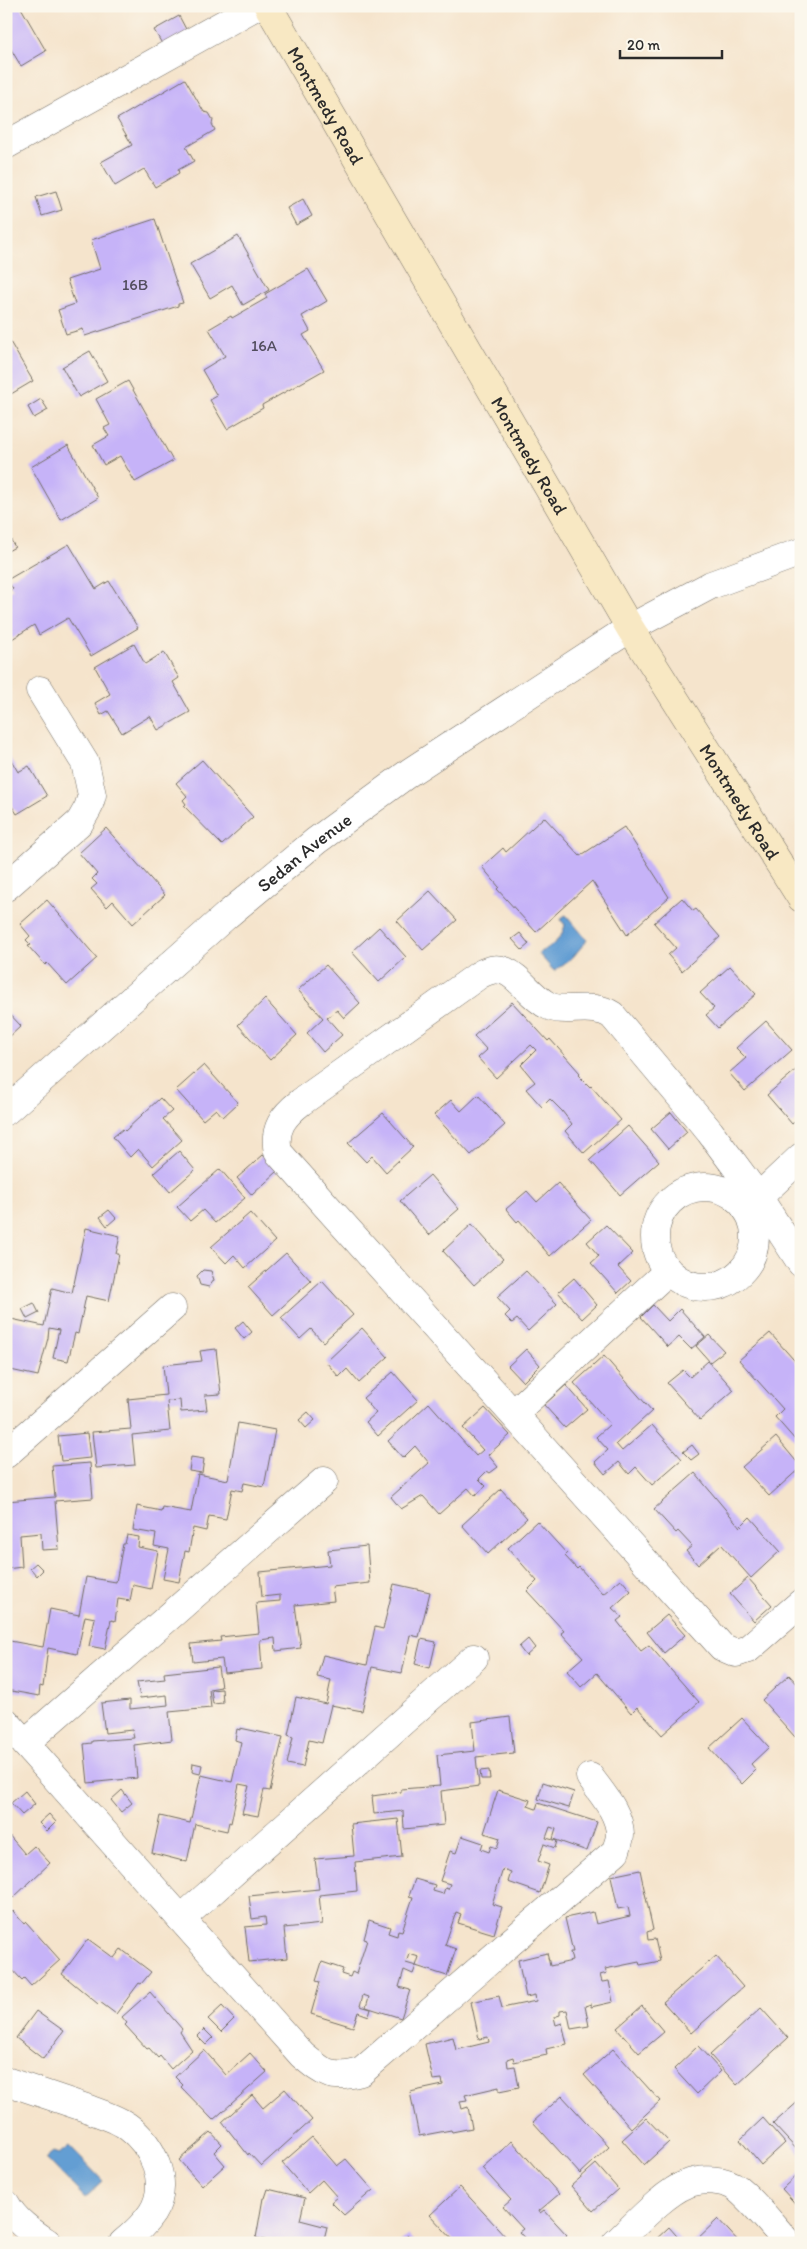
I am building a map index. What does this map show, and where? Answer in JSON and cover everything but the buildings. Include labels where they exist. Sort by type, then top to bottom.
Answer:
[{"type":"street","points":[[6,145],[256,6]]},
{"type":"street","name":"Montmedy Road","points":[[268,6],[630,628],[801,898]]},
{"type":"street","name":"Sedan Avenue","points":[[6,1111],[227,915],[316,841],[410,772],[630,628],[711,585],[801,552]]},
{"type":"street","points":[[6,887],[80,822],[88,808],[92,795],[84,763],[40,690]]},
{"type":"street","points":[[801,1263],[753,1204],[710,1132],[612,1016],[600,1010],[552,1008],[543,1003],[510,973],[493,968],[479,975],[288,1112],[276,1132],[278,1152],[722,1647],[736,1652],[748,1649],[801,1603]]},
{"type":"street","points":[[753,1204],[721,1190],[704,1187],[688,1190],[674,1198],[663,1210],[656,1225],[655,1242],[659,1258],[668,1271],[681,1281],[697,1287],[714,1287],[729,1281],[742,1271],[751,1257],[755,1241],[753,1204],[801,1157]]},
{"type":"street","points":[[514,1413],[668,1271]]},
{"type":"street","points":[[6,1454],[172,1308]]},
{"type":"street","points":[[25,1743],[324,1481]]},
{"type":"street","points":[[181,1919],[474,1658]]},
{"type":"street","points":[[6,1722],[302,2055],[323,2072],[342,2077],[361,2072],[616,1850],[620,1836],[617,1822],[611,1806],[590,1777]]},
{"type":"street","points":[[6,2081],[127,2125],[145,2143],[157,2166],[160,2188],[153,2211],[138,2231],[123,2243]]},
{"type":"street","points":[[616,2243],[670,2194],[687,2184],[706,2181],[719,2181],[737,2188],[788,2243]]},
{"type":"street","points":[[6,2204],[10,2211],[29,2230],[48,2243]]},
{"type":"water","points":[[565,915],[587,940],[573,957],[554,971],[538,953],[552,945],[561,935],[565,925],[561,920]]},
{"type":"water","points":[[69,2146],[103,2181],[85,2198],[46,2158],[53,2152],[59,2154]]}]
